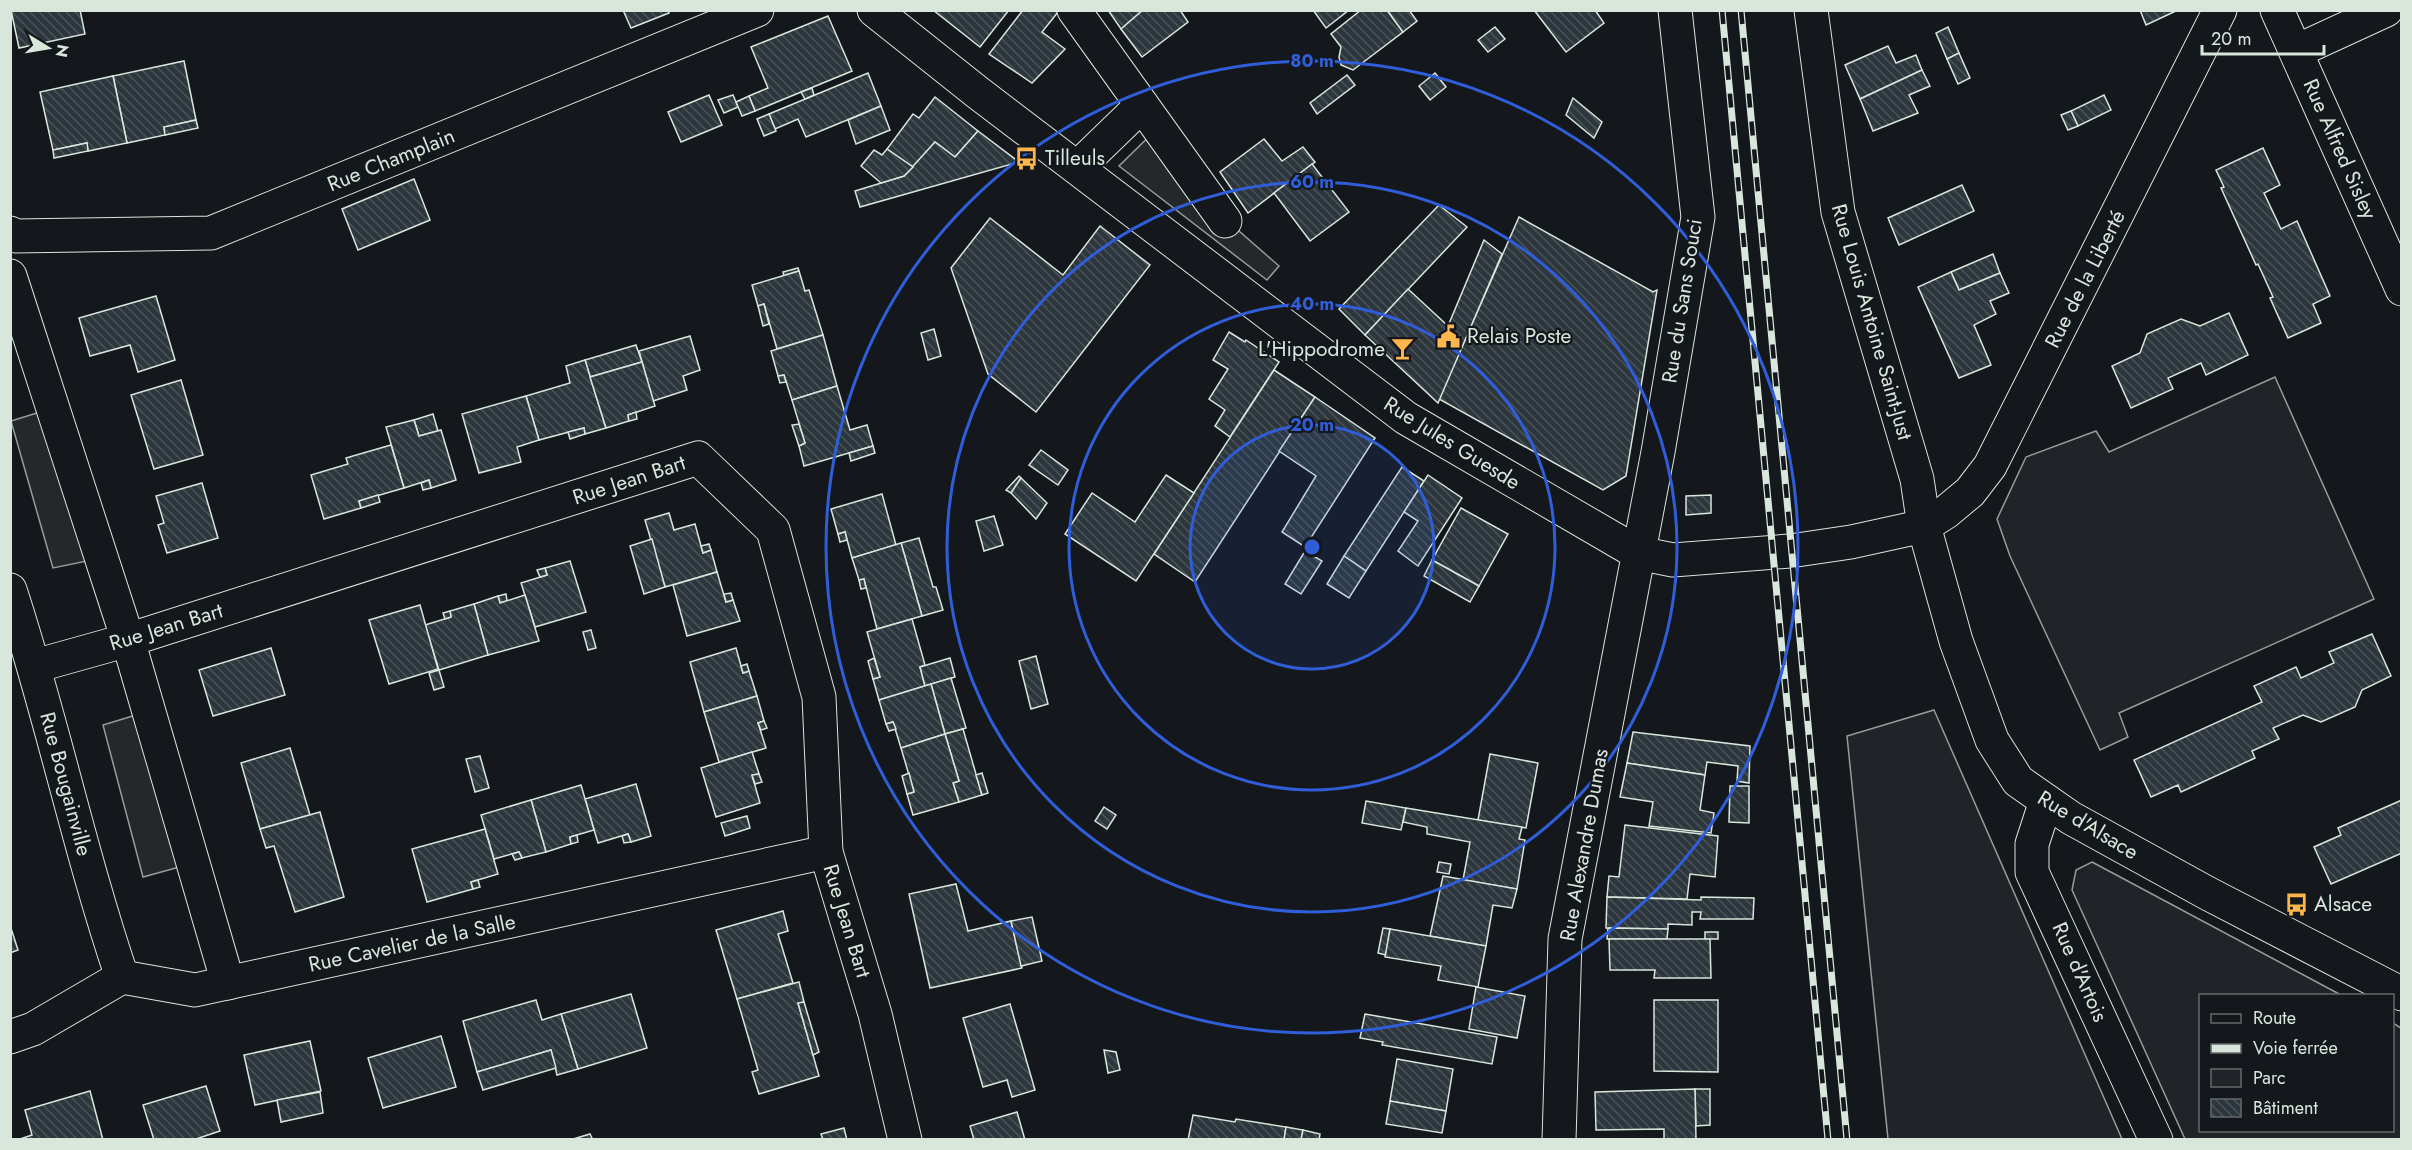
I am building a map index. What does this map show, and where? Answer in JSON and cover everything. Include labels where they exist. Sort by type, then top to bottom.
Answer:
[{"type":"street","name":"Rue Champlain","points":[[12,238],[211,233],[757,10]]},
{"type":"street","name":"Rue Jules Guesde","points":[[874,10],[977,92],[1406,418],[1638,553],[1673,560],[1790,551],[1851,542],[1924,526]]},
{"type":"street","points":[[1074,10],[1225,221]]},
{"type":"street","name":"Rue du Sans Souci","points":[[1638,553],[1698,217],[1676,10]]},
{"type":"street","name":"Rue Louis Antoine Saint-Just","points":[[1811,10],[1838,212],[1917,479],[1924,526]]},
{"type":"street","name":"Rue de la Liberté","points":[[1924,526],[1946,512],[1970,492],[1990,466],[2220,10]]},
{"type":"street","name":"Rue Alfred Sisley","points":[[2277,10],[2402,289]]},
{"type":"street","points":[[2297,51],[2386,10]]},
{"type":"street","points":[[1078,167],[1143,105]]},
{"type":"street","points":[[10,276],[128,640],[228,983]]},
{"type":"street","name":"Rue Jean Bart","points":[[35,666],[128,640],[698,458],[773,530],[819,697],[826,852],[875,1014],[905,1140]]},
{"type":"street","name":"Rue d'Alsace","points":[[1924,526],[1956,641],[1992,740],[2018,781],[2071,818],[2402,994]]},
{"type":"street","name":"Rue Alexandre Dumas","points":[[1559,1140],[1565,939],[1638,553]]},
{"type":"street","name":"Rue Bougainville","points":[[10,590],[35,666],[101,914],[122,977]]},
{"type":"street","name":"Rue d'Artois","points":[[2046,801],[2032,844],[2032,872],[2156,1140]]},
{"type":"street","name":"Rue Cavelier de la Salle","points":[[122,977],[195,990],[826,852]]},
{"type":"street","points":[[10,1037],[33,1029],[122,977]]},
{"type":"green space","points":[[2275,377],[2374,599],[2119,713],[2128,737],[2100,750],[2010,556],[1997,519],[2026,457],[2096,431],[2109,452]]},
{"type":"green space","points":[[1934,710],[2122,1139],[1888,1139],[1847,736]]},
{"type":"green space","points":[[2092,862],[2339,994],[2199,994],[2199,1132],[2394,1132],[2394,1024],[2401,1028],[2401,1139],[2185,1139],[2072,890],[2076,870]]},
{"type":"shaded area","points":[[1167,119],[1239,231],[1279,266],[1267,280],[1119,166]]},
{"type":"shaded area","points":[[53,408],[102,558],[53,568],[11,421]]},
{"type":"shaded area","points":[[149,711],[194,863],[143,877],[103,725]]},
{"type":"building","points":[[11,10],[80,10],[85,34],[19,48]]},
{"type":"building","points":[[623,10],[668,10],[669,13],[631,28]]},
{"type":"building","points":[[933,10],[1009,10],[980,47]]},
{"type":"building","points":[[1023,10],[1056,10],[1058,12],[1042,32],[1065,49],[1032,83],[989,54]]},
{"type":"building","points":[[1108,10],[1143,10],[1121,29]]},
{"type":"building","points":[[1143,10],[1180,10],[1188,22],[1142,57],[1121,29]]},
{"type":"building","points":[[1313,10],[1349,10],[1326,28]]},
{"type":"building","points":[[1361,10],[1387,10],[1403,32],[1353,70],[1341,65],[1339,57],[1341,47],[1331,34]]},
{"type":"building","points":[[1387,10],[1409,10],[1417,21],[1403,32]]},
{"type":"building","points":[[1534,10],[1595,10],[1604,23],[1566,52]]},
{"type":"building","points":[[2140,10],[2178,10],[2146,25]]},
{"type":"building","points":[[828,16],[852,71],[755,111],[749,96],[768,88],[751,47]]},
{"type":"building","points":[[1495,27],[1505,39],[1488,52],[1478,40]]},
{"type":"building","points":[[1948,27],[1959,53],[1947,59],[1936,33]]},
{"type":"building","points":[[1888,46],[1896,63],[1916,55],[1922,70],[1860,99],[1845,65]]},
{"type":"building","points":[[1959,53],[1970,78],[1958,84],[1947,59]]},
{"type":"building","points":[[184,61],[196,120],[164,127],[165,135],[127,143],[113,76]]},
{"type":"building","points":[[1922,70],[1930,86],[1909,95],[1918,113],[1873,131],[1860,99]]},
{"type":"building","points":[[868,73],[881,106],[806,137],[798,119],[775,129],[769,114]]},
{"type":"building","points":[[1435,73],[1446,87],[1430,100],[1419,86]]},
{"type":"building","points":[[1347,75],[1355,85],[1317,114],[1310,103]]},
{"type":"building","points":[[113,76],[127,143],[88,151],[87,143],[53,150],[40,92]]},
{"type":"building","points":[[812,88],[814,95],[805,99],[801,92]]},
{"type":"building","points":[[709,95],[722,125],[681,142],[668,112]]},
{"type":"building","points":[[733,95],[738,107],[724,113],[718,100]]},
{"type":"building","points":[[2104,95],[2111,110],[2078,126],[2071,111]]},
{"type":"building","points":[[749,96],[755,111],[742,116],[736,102]]},
{"type":"building","points":[[935,97],[978,131],[955,157],[935,142],[913,167],[887,149],[913,114],[919,118]]},
{"type":"building","points":[[1573,98],[1602,122],[1594,138],[1566,115]]},
{"type":"building","points":[[881,106],[890,130],[856,144],[848,120]]},
{"type":"building","points":[[2071,111],[2078,126],[2068,130],[2061,115]]},
{"type":"building","points":[[769,114],[776,131],[764,136],[757,119]]},
{"type":"building","points":[[196,120],[198,128],[165,135],[164,127]]},
{"type":"building","points":[[978,131],[1019,162],[860,207],[855,191],[904,176],[935,142],[955,157]]},
{"type":"building","points":[[1264,139],[1282,161],[1303,147],[1315,162],[1248,213],[1220,172]]},
{"type":"building","points":[[87,143],[88,151],[54,158],[53,150]]},
{"type":"building","points":[[2263,148],[2280,185],[2264,193],[2281,229],[2297,221],[2330,296],[2313,304],[2321,323],[2288,338],[2270,298],[2273,297],[2221,188],[2224,187],[2216,170]]},
{"type":"building","points":[[887,149],[913,167],[904,176],[881,183],[861,166],[874,150],[882,155]]},
{"type":"building","points":[[1312,164],[1349,212],[1310,241],[1274,193]]},
{"type":"building","points":[[414,179],[430,220],[358,250],[342,209]]},
{"type":"building","points":[[1962,185],[1974,211],[1899,245],[1888,218]]},
{"type":"building","points":[[1439,205],[1467,227],[1365,335],[1339,309]]},
{"type":"building","points":[[1519,217],[1653,292],[1657,290],[1626,476],[1603,490],[1439,399]]},
{"type":"building","points":[[990,218],[1063,275],[1100,226],[1150,265],[1036,412],[988,374],[951,268]]},
{"type":"building","points":[[1484,240],[1502,254],[1438,403],[1365,335],[1408,289],[1448,326]]},
{"type":"building","points":[[1993,254],[2000,273],[1959,290],[1951,272]]},
{"type":"building","points":[[798,268],[799,271],[784,276],[783,272]]},
{"type":"building","points":[[799,271],[805,291],[809,290],[823,335],[777,349],[764,304],[758,306],[752,285]]},
{"type":"building","points":[[1951,272],[1959,290],[2000,273],[2009,293],[1990,301],[1996,314],[1974,325],[1991,365],[1959,378],[1918,287]]},
{"type":"building","points":[[156,296],[175,360],[138,372],[130,345],[90,356],[79,318]]},
{"type":"building","points":[[764,304],[769,324],[763,326],[758,306]]},
{"type":"building","points":[[2229,313],[2248,355],[2206,375],[2201,363],[2168,378],[2173,389],[2131,408],[2112,366],[2140,353],[2147,334],[2181,319],[2200,326]]},
{"type":"building","points":[[934,329],[941,356],[928,360],[921,333]]},
{"type":"building","points":[[1229,332],[1245,342],[1246,340],[1279,362],[1230,437],[1215,426],[1225,410],[1209,399],[1228,369],[1213,360]]},
{"type":"building","points":[[823,335],[837,386],[792,400],[784,375],[778,376],[771,351]]},
{"type":"building","points":[[690,336],[700,370],[683,376],[687,390],[653,401],[639,351]]},
{"type":"building","points":[[636,345],[642,362],[590,377],[585,360]]},
{"type":"building","points":[[585,360],[606,428],[585,434],[584,428],[539,440],[526,396],[570,383],[566,366]]},
{"type":"building","points":[[642,362],[655,406],[628,415],[629,421],[606,428],[590,377]]},
{"type":"building","points":[[1274,370],[1315,397],[1195,582],[1154,554]]},
{"type":"building","points":[[784,375],[786,382],[780,383],[778,376]]},
{"type":"building","points":[[181,380],[203,455],[154,469],[131,395]]},
{"type":"building","points":[[837,386],[850,430],[867,425],[873,446],[804,466],[799,446],[805,443],[792,400]]},
{"type":"building","points":[[526,396],[539,440],[517,447],[521,462],[479,473],[462,414]]},
{"type":"building","points":[[1315,397],[1375,438],[1305,547],[1282,532],[1316,476],[1279,451]]},
{"type":"building","points":[[636,412],[637,419],[629,421],[628,415]]},
{"type":"building","points":[[433,414],[438,431],[419,436],[414,420]]},
{"type":"building","points":[[414,420],[419,436],[441,430],[456,480],[431,488],[429,480],[404,488],[386,427]]},
{"type":"building","points":[[799,424],[805,443],[799,446],[792,425]]},
{"type":"building","points":[[584,428],[585,434],[570,439],[568,432]]},
{"type":"building","points":[[391,445],[404,488],[359,501],[361,508],[324,519],[311,475],[348,464],[346,458]]},
{"type":"building","points":[[873,446],[875,453],[851,461],[849,453]]},
{"type":"building","points":[[1041,450],[1068,470],[1058,485],[1029,465]]},
{"type":"building","points":[[1402,467],[1424,481],[1366,571],[1344,556]]},
{"type":"building","points":[[1166,475],[1194,493],[1136,581],[1065,534],[1092,493],[1135,522]]},
{"type":"building","points":[[1428,475],[1462,498],[1418,566],[1398,551],[1418,521],[1404,512]]},
{"type":"building","points":[[1019,476],[1021,478],[1011,493],[1006,490]]},
{"type":"building","points":[[1021,478],[1047,503],[1036,519],[1011,493]]},
{"type":"building","points":[[429,480],[431,488],[423,490],[421,483]]},
{"type":"building","points":[[202,483],[218,538],[167,553],[158,525],[164,523],[156,496]]},
{"type":"building","points":[[882,494],[896,545],[852,558],[845,532],[838,534],[831,509]]},
{"type":"building","points":[[378,495],[380,502],[361,508],[359,501]]},
{"type":"building","points":[[1711,495],[1711,513],[1686,515],[1686,496]]},
{"type":"building","points":[[1461,508],[1508,534],[1479,586],[1432,560]]},
{"type":"building","points":[[669,513],[674,530],[695,524],[703,553],[711,550],[717,572],[665,587],[645,520]]},
{"type":"building","points":[[994,516],[1003,545],[984,551],[976,521]]},
{"type":"building","points":[[845,532],[847,540],[840,542],[838,534]]},
{"type":"building","points":[[919,538],[933,587],[936,587],[943,610],[922,616],[901,543]]},
{"type":"building","points":[[652,539],[665,587],[644,594],[630,546]]},
{"type":"building","points":[[901,543],[922,616],[877,629],[864,579],[859,580],[852,558]]},
{"type":"building","points":[[709,544],[711,550],[703,553],[701,546]]},
{"type":"building","points":[[1305,551],[1322,561],[1301,594],[1285,584]]},
{"type":"building","points":[[1344,556],[1366,571],[1349,598],[1327,584]]},
{"type":"building","points":[[1432,560],[1479,586],[1470,602],[1424,576]]},
{"type":"building","points":[[570,561],[586,612],[535,627],[521,583],[547,575],[545,568]]},
{"type":"building","points":[[545,568],[547,575],[540,577],[537,570]]},
{"type":"building","points":[[717,572],[726,602],[733,600],[740,621],[687,636],[673,585]]},
{"type":"building","points":[[864,579],[866,588],[861,589],[859,580]]},
{"type":"building","points":[[731,593],[733,600],[726,602],[724,594]]},
{"type":"building","points":[[506,594],[507,601],[500,603],[498,596]]},
{"type":"building","points":[[525,595],[539,641],[488,655],[474,604],[498,596],[500,603]]},
{"type":"building","points":[[474,604],[488,655],[439,670],[425,625],[451,617],[450,611]]},
{"type":"building","points":[[420,605],[438,669],[389,684],[369,620]]},
{"type":"building","points":[[450,611],[451,617],[445,619],[443,613]]},
{"type":"building","points":[[912,619],[925,665],[920,667],[925,686],[879,700],[873,679],[880,677],[867,632]]},
{"type":"building","points":[[591,630],[596,648],[588,650],[583,632]]},
{"type":"building","points":[[2372,634],[2391,676],[2362,690],[2355,707],[2321,722],[2303,715],[2273,728],[2279,739],[2252,751],[2255,758],[2181,792],[2178,785],[2151,797],[2134,760],[2262,702],[2254,686],[2296,667],[2301,678],[2334,663],[2329,652]]},
{"type":"building","points":[[271,648],[285,695],[213,716],[199,670]]},
{"type":"building","points":[[736,648],[743,673],[749,671],[757,696],[704,712],[690,662]]},
{"type":"building","points":[[1036,656],[1048,704],[1031,709],[1019,661]]},
{"type":"building","points":[[874,658],[880,677],[873,679],[868,661]]},
{"type":"building","points":[[950,658],[955,677],[925,686],[920,667]]},
{"type":"building","points":[[747,664],[749,671],[743,673],[741,666]]},
{"type":"building","points":[[439,670],[444,687],[434,690],[429,673]]},
{"type":"building","points":[[951,678],[966,728],[945,734],[931,684]]},
{"type":"building","points":[[931,684],[945,734],[901,748],[893,722],[886,724],[879,700]]},
{"type":"building","points":[[757,696],[764,721],[758,723],[766,748],[719,762],[704,712]]},
{"type":"building","points":[[764,721],[767,728],[761,730],[758,723]]},
{"type":"building","points":[[893,722],[896,729],[889,731],[886,724]]},
{"type":"building","points":[[963,729],[982,795],[959,802],[953,783],[959,781],[945,734]]},
{"type":"building","points":[[1633,732],[1750,746],[1749,783],[1737,781],[1738,766],[1707,762],[1705,775],[1627,763]]},
{"type":"building","points":[[945,734],[959,781],[953,783],[959,802],[913,815],[907,794],[914,792],[901,748]]},
{"type":"building","points":[[290,748],[310,815],[260,829],[241,763]]},
{"type":"building","points":[[752,752],[759,774],[752,775],[760,803],[716,817],[701,768]]},
{"type":"building","points":[[1490,754],[1538,763],[1526,828],[1478,820]]},
{"type":"building","points":[[480,756],[489,788],[475,792],[466,759]]},
{"type":"building","points":[[1627,763],[1705,775],[1700,810],[1714,813],[1711,833],[1649,826],[1653,802],[1620,797]]},
{"type":"building","points":[[909,773],[914,792],[907,794],[902,776]]},
{"type":"building","points":[[982,773],[988,793],[982,795],[976,775]]},
{"type":"building","points":[[759,774],[762,782],[755,784],[752,775]]},
{"type":"building","points":[[636,784],[651,836],[631,842],[628,834],[598,843],[585,799]]},
{"type":"building","points":[[581,785],[594,830],[570,837],[571,844],[546,852],[531,800]]},
{"type":"building","points":[[1730,786],[1749,786],[1749,823],[1729,822]]},
{"type":"building","points":[[531,800],[546,852],[522,858],[519,852],[494,859],[481,815]]},
{"type":"building","points":[[2402,800],[2402,853],[2331,884],[2314,847],[2341,835],[2338,828]]},
{"type":"building","points":[[1366,801],[1406,808],[1401,830],[1362,823]]},
{"type":"building","points":[[1104,807],[1116,815],[1107,829],[1095,821]]},
{"type":"building","points":[[1406,808],[1522,827],[1519,839],[1525,840],[1517,889],[1463,880],[1470,842],[1427,834],[1427,827],[1403,822]]},
{"type":"building","points":[[320,812],[344,897],[295,912],[274,846],[266,848],[260,829]]},
{"type":"building","points":[[747,816],[750,828],[725,836],[721,823]]},
{"type":"building","points":[[1625,825],[1718,836],[1715,877],[1690,874],[1687,899],[1607,897],[1609,876],[1619,877]]},
{"type":"building","points":[[485,829],[498,874],[471,882],[473,889],[427,902],[412,849]]},
{"type":"building","points":[[628,834],[631,842],[624,843],[622,836]]},
{"type":"building","points":[[577,835],[578,842],[571,844],[570,837]]},
{"type":"building","points":[[519,852],[522,858],[515,860],[512,854]]},
{"type":"building","points":[[1439,862],[1451,864],[1449,874],[1437,872]]},
{"type":"building","points":[[1443,876],[1517,889],[1512,908],[1493,905],[1486,946],[1430,936]]},
{"type":"building","points":[[478,880],[480,887],[473,889],[471,882]]},
{"type":"building","points":[[956,884],[968,931],[1011,921],[1022,968],[930,988],[909,894]]},
{"type":"building","points":[[1607,897],[1701,900],[1701,897],[1754,898],[1753,919],[1700,919],[1701,912],[1692,912],[1692,925],[1668,924],[1668,929],[1606,928]]},
{"type":"building","points":[[783,911],[788,931],[778,934],[793,983],[737,999],[716,930]]},
{"type":"building","points":[[1032,917],[1042,961],[1021,966],[1011,921]]},
{"type":"building","points":[[10,925],[18,950],[10,953]]},
{"type":"building","points":[[1383,928],[1390,929],[1386,955],[1378,953]]},
{"type":"building","points":[[1608,928],[1668,929],[1667,939],[1607,939]]},
{"type":"building","points":[[1390,929],[1486,946],[1478,987],[1438,980],[1441,966],[1385,957]]},
{"type":"building","points":[[1705,932],[1718,932],[1718,939],[1705,939]]},
{"type":"building","points":[[1609,939],[1710,939],[1711,978],[1654,978],[1655,970],[1610,970]]},
{"type":"building","points":[[799,982],[804,1002],[798,1003],[819,1076],[759,1094],[752,1072],[758,1070],[737,999]]},
{"type":"building","points":[[1476,987],[1525,996],[1517,1038],[1469,1029]]},
{"type":"building","points":[[631,994],[647,1048],[578,1069],[561,1014]]},
{"type":"building","points":[[536,1000],[542,1020],[561,1014],[578,1069],[557,1075],[551,1050],[477,1072],[463,1021]]},
{"type":"building","points":[[1654,1000],[1718,1000],[1718,1072],[1654,1071]]},
{"type":"building","points":[[804,1002],[819,1052],[813,1055],[798,1003]]},
{"type":"building","points":[[1010,1004],[1035,1090],[1012,1097],[1007,1080],[983,1087],[963,1018]]},
{"type":"building","points":[[1365,1014],[1497,1037],[1492,1064],[1382,1045],[1383,1042],[1360,1038]]},
{"type":"building","points":[[441,1036],[456,1087],[383,1108],[368,1058]]},
{"type":"building","points":[[310,1041],[321,1091],[255,1105],[244,1055]]},
{"type":"building","points":[[551,1050],[556,1068],[483,1090],[477,1072]]},
{"type":"building","points":[[1104,1050],[1116,1052],[1120,1070],[1108,1073]]},
{"type":"building","points":[[1397,1059],[1453,1069],[1446,1111],[1390,1101]]},
{"type":"building","points":[[206,1086],[220,1131],[193,1140],[154,1140],[143,1105]]},
{"type":"building","points":[[1695,1089],[1710,1089],[1710,1125],[1696,1126]]},
{"type":"building","points":[[1695,1089],[1696,1140],[1664,1140],[1664,1129],[1596,1130],[1595,1092]]},
{"type":"building","points":[[90,1091],[103,1140],[17,1140],[32,1135],[25,1110]]},
{"type":"building","points":[[320,1092],[323,1113],[281,1122],[277,1100]]},
{"type":"building","points":[[1390,1101],[1446,1111],[1442,1133],[1386,1124]]},
{"type":"building","points":[[1017,1112],[1025,1140],[974,1140],[970,1126]]},
{"type":"building","points":[[1193,1115],[1286,1127],[1284,1140],[1188,1140]]},
{"type":"building","points":[[1286,1127],[1303,1130],[1301,1140],[1284,1140]]},
{"type":"building","points":[[844,1128],[847,1140],[823,1140],[821,1134]]},
{"type":"building","points":[[1303,1130],[1320,1134],[1319,1140],[1301,1140]]},
{"type":"building","points":[[590,1134],[593,1140],[570,1140]]},
{"type":"railway","points":[[1722,10],[1828,1140]]},
{"type":"railway","points":[[1741,10],[1847,1140]]},
{"type":"place","name":"Tilleuls","points":[[1027,158]]},
{"type":"place","name":"Relais Poste","points":[[1449,336]]},
{"type":"place","name":"L'Hippodrome","points":[[1403,349]]},
{"type":"place","name":"Alsace","points":[[2296,904]]}]
